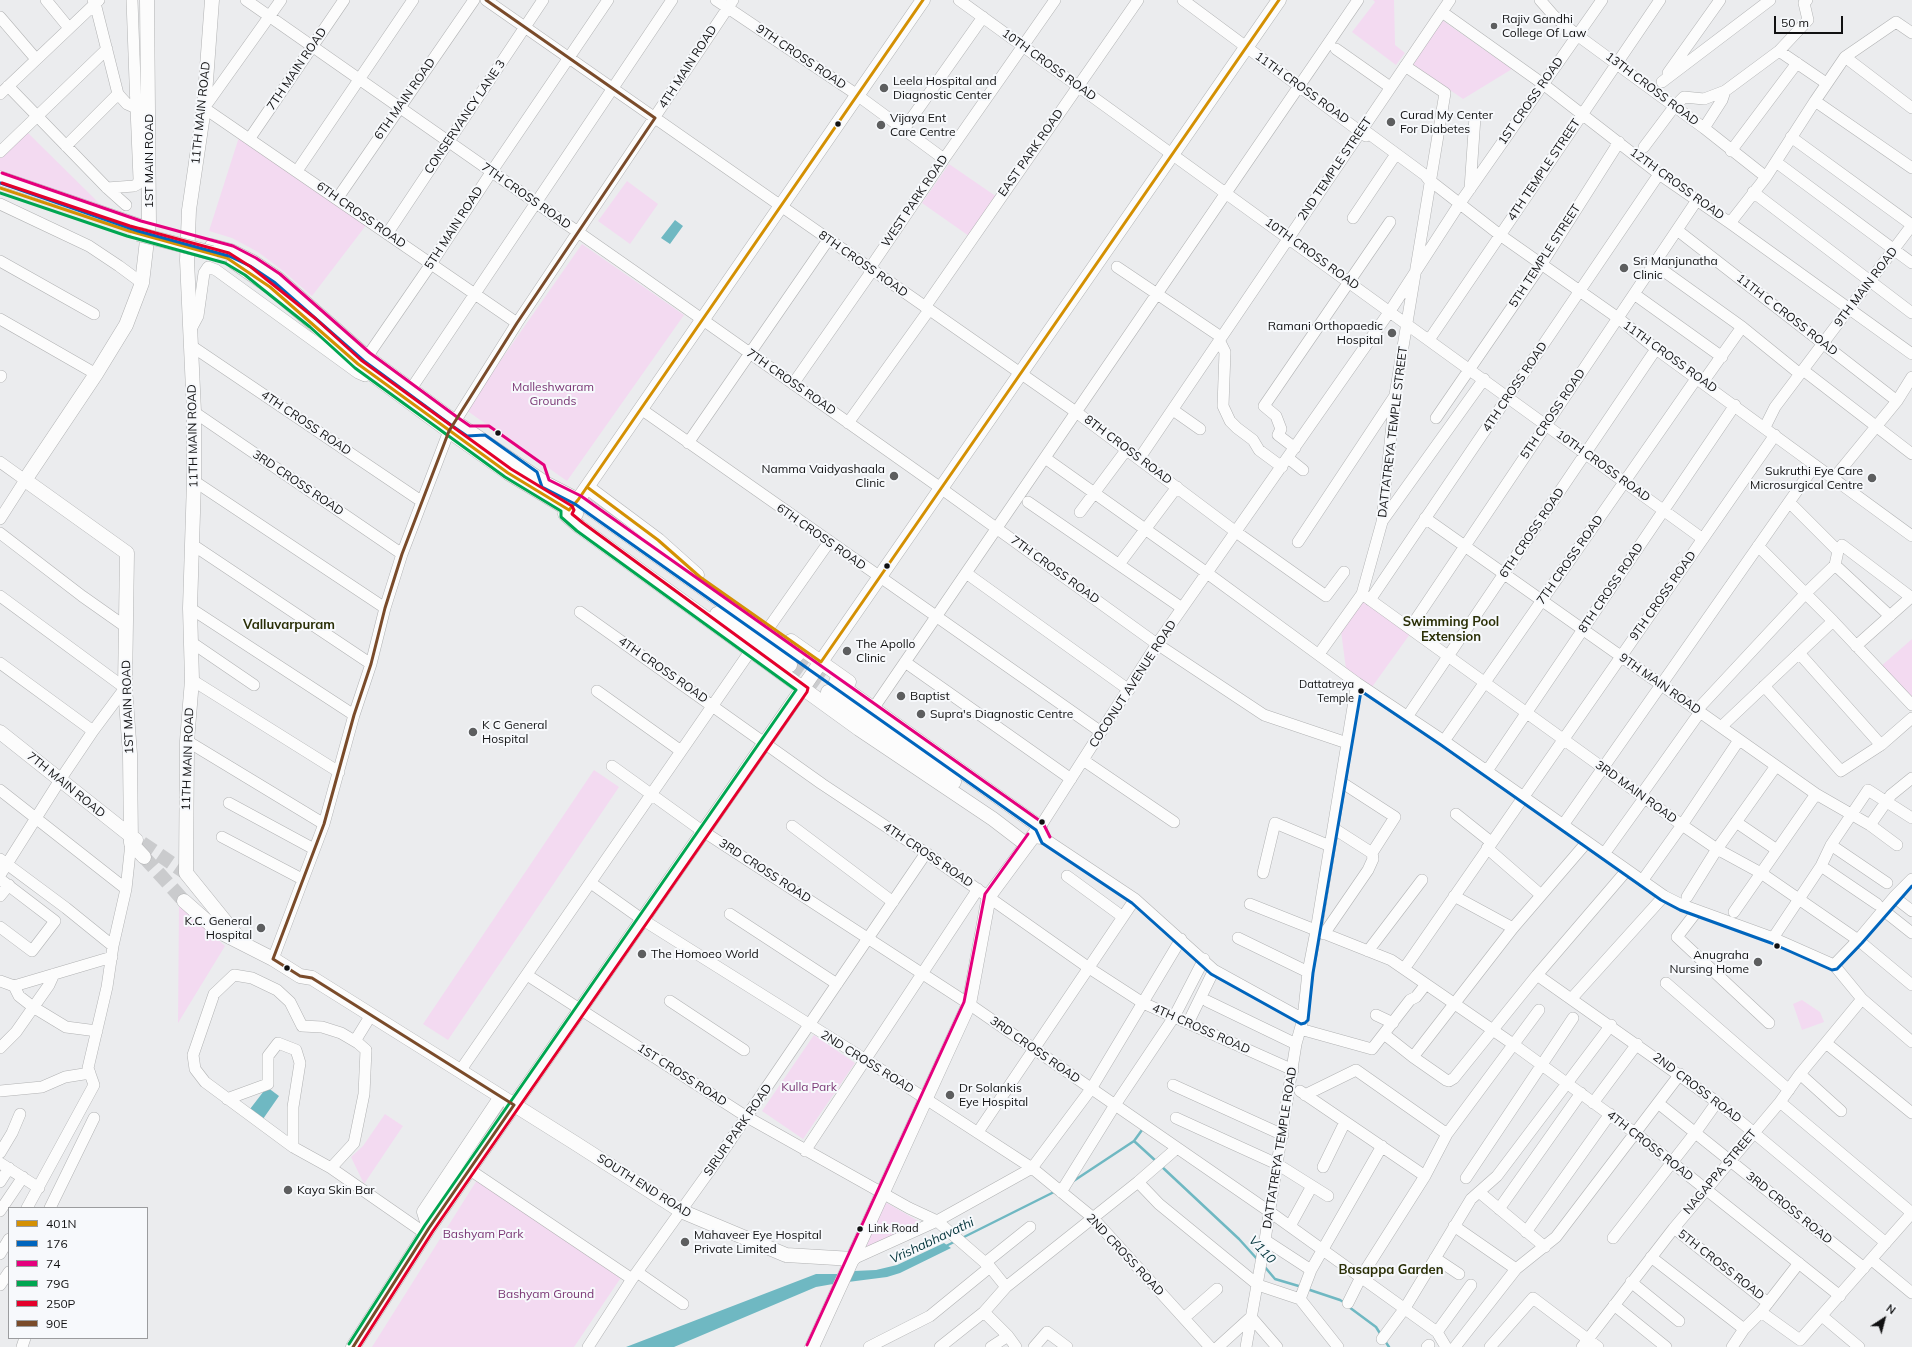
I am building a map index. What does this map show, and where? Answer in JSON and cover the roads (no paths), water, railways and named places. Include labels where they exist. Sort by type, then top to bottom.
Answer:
[{"type":"main road","name":"1ST MAIN ROAD","points":[[135,841],[125,688],[126,553],[25,480],[96,374],[126,325],[142,283],[149,223],[147,0]]},
{"type":"main road","name":"11TH MAIN ROAD","points":[[212,0],[204,108],[189,210],[187,260],[194,412],[194,481],[190,608],[192,680],[187,740],[186,873],[241,941]]},
{"type":"main road","points":[[571,508],[923,0]]},
{"type":"main road","points":[[353,1347],[427,1231],[1279,0]]},
{"type":"main road","points":[[0,178],[139,230]]},
{"type":"main road","points":[[0,188],[64,211],[212,249],[231,251],[253,262],[277,278],[320,314],[367,357],[411,389],[451,426]]},
{"type":"main road","points":[[212,249],[270,287],[313,323],[358,364],[386,384],[451,426],[545,483],[571,508],[794,660]]},
{"type":"main road","points":[[587,487],[658,540],[700,577],[1007,794],[1038,833]]},
{"type":"main road","points":[[571,508],[580,527],[859,729],[993,819],[1038,833]]},
{"type":"main road","points":[[832,687],[1016,810],[1038,833],[832,687]]},
{"type":"main road","name":"7TH MAIN ROAD","points":[[0,732],[135,841],[144,857]]},
{"type":"main road","points":[[812,1347],[969,1004],[984,893],[1038,833]]},
{"type":"main road","points":[[184,901],[218,931],[273,958],[300,976],[312,978],[369,1019],[499,1100]]},
{"type":"main road","points":[[369,1019],[460,1071],[499,1100]]},
{"type":"main road","points":[[427,1231],[424,1212],[499,1100]]},
{"type":"main road","name":"SOUTH END ROAD","points":[[499,1100],[681,1211],[786,1255],[853,1259]]},
{"type":"street","points":[[46,0],[69,28]]},
{"type":"street","points":[[107,188],[134,186],[140,179],[132,0]]},
{"type":"street","name":"7TH CROSS ROAD","points":[[246,0],[579,232],[941,488],[1157,644],[1264,715],[1347,743]]},
{"type":"street","points":[[204,108],[281,0]]},
{"type":"street","name":"7TH MAIN ROAD","points":[[250,138],[344,0]]},
{"type":"street","points":[[297,171],[413,0]]},
{"type":"street","name":"6TH MAIN ROAD","points":[[337,199],[474,0]]},
{"type":"street","name":"8TH CROSS ROAD","points":[[486,0],[1076,412],[1236,532],[1326,596],[1344,572]]},
{"type":"street","name":"CONSERVANCY LANE 3","points":[[388,234],[543,0]]},
{"type":"street","name":"5TH MAIN ROAD","points":[[367,357],[608,0]]},
{"type":"street","points":[[411,389],[476,295],[612,88],[672,0]]},
{"type":"street","name":"9TH CROSS ROAD","points":[[716,0],[730,4],[944,159]]},
{"type":"street","name":"10TH CROSS ROAD","points":[[959,0],[1227,192],[1703,539]]},
{"type":"street","name":"WEST PARK ROAD","points":[[793,384],[869,275],[870,268],[944,159],[1055,0]]},
{"type":"street","name":"EAST PARK ROAD","points":[[848,423],[1138,0]]},
{"type":"street","name":"11TH CROSS ROAD","points":[[1183,0],[1362,131],[1375,138],[1426,175],[1430,181],[1500,235],[1618,318],[1656,349],[1735,405],[1912,536]]},
{"type":"street","points":[[877,703],[1300,85],[1332,46],[1358,0]]},
{"type":"street","name":"2ND TEMPLE STREET","points":[[1139,459],[1450,0]]},
{"type":"street","name":"13TH CROSS ROAD","points":[[1540,0],[1554,16],[1577,35],[1704,128],[1766,177]]},
{"type":"street","name":"1ST CROSS ROAD","points":[[1460,203],[1602,0]]},
{"type":"street","name":"4TH TEMPLE STREET","points":[[1429,340],[1660,0]]},
{"type":"street","points":[[1654,91],[1720,0]]},
{"type":"street","points":[[1662,82],[1770,0]]},
{"type":"street","points":[[1644,147],[1674,107],[1684,98],[1704,99],[1725,91],[1779,52],[1808,20],[1804,3],[1807,0]]},
{"type":"street","points":[[96,1],[3,89],[37,116],[107,188],[126,205]]},
{"type":"street","points":[[96,1],[118,94],[127,104],[136,108]]},
{"type":"street","name":"4TH MAIN ROAD","points":[[273,958],[302,878],[324,824],[354,715],[371,664],[385,608],[402,554],[421,501],[451,426],[517,323],[730,4]]},
{"type":"street","name":"12TH CROSS ROAD","points":[[1442,12],[1543,84],[1659,174],[1730,222],[1912,354]]},
{"type":"street","points":[[0,17],[36,59]]},
{"type":"street","points":[[904,129],[982,17]]},
{"type":"street","points":[[1730,222],[1766,177],[1845,56],[1896,22],[1912,33]]},
{"type":"street","points":[[1332,46],[1390,87]]},
{"type":"street","points":[[0,152],[107,49]]},
{"type":"street","points":[[1779,52],[1826,83]]},
{"type":"street","points":[[1845,56],[1912,108]]},
{"type":"street","points":[[1732,151],[1797,63]]},
{"type":"street","name":"DATTATREYA TEMPLE STREET","points":[[1366,597],[1382,522],[1396,395],[1445,93],[1405,66]]},
{"type":"street","points":[[1704,128],[1722,100],[1725,91]]},
{"type":"street","points":[[66,146],[118,94]]},
{"type":"street","points":[[1815,101],[1912,168]]},
{"type":"street","name":"6TH CROSS ROAD","points":[[204,108],[250,138],[517,323]]},
{"type":"street","points":[[1470,189],[1475,118]]},
{"type":"street","name":"11TH CROSS ROAD","points":[[1362,131],[1366,137],[1423,179],[1430,181]]},
{"type":"street","points":[[1791,137],[1912,225]]},
{"type":"street","name":"5TH TEMPLE STREET","points":[[1436,418],[1541,265],[1619,142]]},
{"type":"street","points":[[1354,218],[1394,157]]},
{"type":"street","points":[[1776,162],[1912,263]]},
{"type":"street","name":"4TH CROSS ROAD","points":[[1319,654],[1366,597],[1425,518],[1659,174]]},
{"type":"street","points":[[1753,192],[1912,312]]},
{"type":"street","name":"5TH CROSS ROAD","points":[[1410,628],[1697,200]]},
{"type":"street","points":[[1236,532],[1390,311],[1460,203]]},
{"type":"street","points":[[2,208],[89,246],[120,266],[142,283]]},
{"type":"street","points":[[1295,448],[1278,435],[1281,429],[1276,416],[1264,406],[1348,281],[1390,222]]},
{"type":"street","name":"9TH MAIN ROAD","points":[[1765,427],[1775,407],[1912,225]]},
{"type":"street","name":"11TH C CROSS ROAD","points":[[1677,230],[1896,401]]},
{"type":"street","points":[[688,443],[828,240]]},
{"type":"street","points":[[0,261],[94,314]]},
{"type":"street","points":[[1654,264],[1742,327],[1912,454]]},
{"type":"street","points":[[190,338],[198,316],[204,273],[208,267],[216,270],[358,373],[386,384]]},
{"type":"street","points":[[1117,267],[1220,339],[1225,352],[1223,406],[1230,421],[1253,440],[1259,450],[1303,470]]},
{"type":"street","points":[[1634,294],[1722,357]]},
{"type":"street","points":[[0,319],[96,374]]},
{"type":"street","name":"7TH CROSS ROAD","points":[[1444,741],[1625,482],[1700,381],[1722,357],[1742,327]]},
{"type":"street","name":"4TH CROSS ROAD","points":[[190,338],[421,501]]},
{"type":"street","name":"6TH CROSS ROAD","points":[[1407,717],[1656,349]]},
{"type":"street","points":[[1834,478],[1876,427],[1912,377]]},
{"type":"street","points":[[1382,522],[1484,379]]},
{"type":"street","points":[[1298,542],[1396,395]]},
{"type":"street","name":"8TH CROSS ROAD","points":[[1487,771],[1735,405]]},
{"type":"street","name":"6TH CROSS ROAD","points":[[640,409],[936,618],[1101,732]]},
{"type":"street","points":[[1173,410],[1200,429]]},
{"type":"street","name":"3RD CROSS ROAD","points":[[194,412],[402,554]]},
{"type":"street","name":"9TH CROSS ROAD","points":[[1523,796],[1775,435]]},
{"type":"street","points":[[1080,512],[1127,449]]},
{"type":"street","points":[[1045,458],[1207,573],[1357,683],[1444,741],[1664,896],[1698,911],[1773,938],[1834,965],[1862,999],[1912,1042]]},
{"type":"street","points":[[0,462],[25,480],[0,519]]},
{"type":"street","points":[[1563,825],[1815,465]]},
{"type":"street","points":[[194,481],[385,608]]},
{"type":"street","points":[[1120,563],[1177,487]]},
{"type":"street","points":[[1028,502],[1120,563],[1182,608]]},
{"type":"street","points":[[1789,502],[1838,551]]},
{"type":"street","name":"9TH MAIN ROAD","points":[[1425,518],[1816,794],[1870,825],[1897,845]]},
{"type":"street","name":"COCONUT AVENUE ROAD","points":[[1038,833],[1082,760],[1129,690],[1157,644],[1236,532]]},
{"type":"street","points":[[0,533],[82,596],[126,627]]},
{"type":"street","points":[[770,626],[829,542]]},
{"type":"street","points":[[193,545],[371,664]]},
{"type":"street","points":[[1604,854],[1698,711],[1805,594],[1835,565],[1838,551],[1842,545],[1912,598],[1856,646]]},
{"type":"street","points":[[1758,546],[1833,621],[1912,705]]},
{"type":"street","points":[[1835,565],[1890,616]]},
{"type":"street","points":[[966,573],[1129,690]]},
{"type":"street","points":[[0,596],[125,688],[93,731],[60,780],[37,818],[3,862],[0,875]]},
{"type":"street","name":"3RD MAIN ROAD","points":[[1366,597],[1682,825],[1717,849],[1761,873],[1858,940],[1912,985]]},
{"type":"street","points":[[190,608],[354,715]]},
{"type":"street","name":"4TH CROSS ROAD","points":[[580,612],[713,705],[822,784],[926,853],[1089,968],[1143,1003],[1293,1070]]},
{"type":"street","points":[[1721,727],[1833,621]]},
{"type":"street","points":[[191,642],[254,685]]},
{"type":"street","points":[[460,1071],[528,975],[751,650]]},
{"type":"street","points":[[1799,653],[1881,745]]},
{"type":"street","points":[[905,662],[1071,779]]},
{"type":"street","points":[[0,663],[93,731]]},
{"type":"street","points":[[192,680],[338,772]]},
{"type":"street","points":[[1301,1024],[1308,972],[1320,932],[1330,846],[1357,683]]},
{"type":"street","points":[[1764,686],[1841,771],[1881,745],[1912,718]]},
{"type":"street","points":[[597,691],[681,751]]},
{"type":"street","points":[[187,740],[324,824]]},
{"type":"street","points":[[1642,881],[1682,825],[1739,740]]},
{"type":"street","points":[[1082,760],[1174,822]]},
{"type":"street","name":"3RD CROSS ROAD","points":[[612,766],[704,832],[969,1004],[1270,1212],[1437,1332],[1446,1347]]},
{"type":"street","points":[[1687,897],[1717,849],[1776,766]]},
{"type":"street","points":[[1870,825],[1891,795],[1912,778]]},
{"type":"street","points":[[1320,932],[1368,870],[1373,859],[1372,853],[1395,817],[1340,782]]},
{"type":"street","points":[[0,790],[126,889]]},
{"type":"street","points":[[1773,938],[1799,900],[1831,845],[1868,790],[1911,816]]},
{"type":"street","points":[[1734,912],[1816,794]]},
{"type":"street","points":[[1404,969],[1523,796]]},
{"type":"street","points":[[229,803],[314,849]]},
{"type":"street","points":[[1456,814],[1541,895]]},
{"type":"street","points":[[1736,822],[1777,850]]},
{"type":"street","points":[[1263,873],[1276,823],[1330,846]]},
{"type":"street","points":[[792,826],[893,902]]},
{"type":"street","points":[[1333,828],[1372,853]]},
{"type":"street","points":[[1038,833],[1135,899],[1214,970],[1301,1024],[1372,1049],[1410,1000],[1416,997],[1426,984]]},
{"type":"street","points":[[222,837],[302,878]]},
{"type":"street","points":[[28,1207],[94,1085],[88,1068],[108,987],[112,952],[135,841]]},
{"type":"street","points":[[1413,1057],[1453,1003],[1513,928],[1587,842]]},
{"type":"street","points":[[1831,845],[1887,883]]},
{"type":"street","name":"SIRUR PARK ROAD","points":[[588,1347],[635,1276],[747,1117],[926,853]]},
{"type":"street","points":[[3,862],[66,908],[112,952]]},
{"type":"street","points":[[1820,866],[1880,907],[1912,933]]},
{"type":"street","points":[[1384,1034],[1413,1057],[1449,1081],[1454,1078],[1537,975],[1627,870]]},
{"type":"street","points":[[1067,876],[1123,917]]},
{"type":"street","points":[[1834,965],[1858,940],[1880,907],[1894,897],[1912,879]]},
{"type":"street","points":[[1368,951],[1422,880]]},
{"type":"street","points":[[0,896],[4,882],[55,921],[32,951],[0,927]]},
{"type":"street","name":"2ND CROSS ROAD","points":[[591,883],[642,920],[866,1060],[1032,1168],[1092,1218],[1210,1347]]},
{"type":"street","points":[[805,1151],[923,974],[984,893]]},
{"type":"street","points":[[1454,896],[1513,928]]},
{"type":"street","points":[[1572,998],[1664,896]]},
{"type":"street","points":[[1894,897],[1912,911]]},
{"type":"street","points":[[978,1132],[1135,899]]},
{"type":"street","points":[[1250,904],[1320,932]]},
{"type":"street","points":[[1698,911],[1677,937],[1769,1023]]},
{"type":"street","points":[[730,914],[837,984]]},
{"type":"street","name":"4TH CROSS ROAD","points":[[1320,932],[1391,960],[1493,1030],[1635,1133],[1840,1296]]},
{"type":"street","points":[[1238,938],[1308,972]]},
{"type":"street","points":[[853,1259],[937,1221],[1032,1168],[1091,1089],[1181,939]]},
{"type":"street","points":[[0,981],[14,986],[54,974],[112,952]]},
{"type":"street","points":[[1061,1192],[1115,1105],[1174,1017],[1204,960]]},
{"type":"street","points":[[1188,1023],[1214,970]]},
{"type":"street","points":[[0,1048],[16,1032],[49,985],[54,974]]},
{"type":"street","points":[[331,1168],[354,1144],[364,1094],[366,1050],[355,1041],[331,1029],[302,1026],[292,1006],[277,990],[257,979],[234,975],[214,994],[193,1055],[195,1069],[205,1082],[293,1147],[331,1168],[427,1231]]},
{"type":"street","name":"1ST CROSS ROAD","points":[[528,975],[747,1117],[805,1151],[937,1221],[987,1265],[1006,1287]]},
{"type":"street","name":"2ND CROSS ROAD","points":[[1537,975],[1611,1025],[1717,1102],[1886,1243]]},
{"type":"street","points":[[1666,983],[1789,1090]]},
{"type":"street","points":[[14,986],[19,996],[33,1008],[66,1027],[97,1030]]},
{"type":"street","name":"NAGAPPA STREET","points":[[1585,1343],[1674,1228],[1753,1132],[1780,1102],[1800,1074],[1862,999]]},
{"type":"street","points":[[670,1001],[744,1050]]},
{"type":"street","points":[[1207,1001],[1296,1044]]},
{"type":"street","points":[[1348,1304],[1361,1277],[1426,1176],[1447,1134],[1539,1010]]},
{"type":"street","points":[[1376,1015],[1393,1023]]},
{"type":"street","points":[[1466,1178],[1540,1064],[1572,1018]]},
{"type":"street","points":[[355,1041],[369,1019]]},
{"type":"street","name":"DATTATREYA TEMPLE ROAD","points":[[1246,1347],[1283,1135],[1296,1044],[1301,1024]]},
{"type":"street","points":[[1382,1339],[1405,1308],[1471,1199],[1497,1176],[1611,1025]]},
{"type":"street","points":[[227,1099],[268,1084],[268,1056],[278,1043],[296,1050],[300,1063],[293,1107],[293,1147]]},
{"type":"street","points":[[1826,1043],[1912,1113]]},
{"type":"street","points":[[1593,1102],[1637,1044]]},
{"type":"street","points":[[1305,1095],[1356,1070],[1447,1134]]},
{"type":"street","points":[[0,1092],[42,1087],[65,1077],[90,1073]]},
{"type":"street","points":[[1455,1347],[1516,1269],[1556,1237],[1680,1074]]},
{"type":"street","points":[[1800,1074],[1842,1111]]},
{"type":"street","points":[[1173,1085],[1283,1135]]},
{"type":"street","points":[[1291,1085],[1426,1176]]},
{"type":"street","points":[[1499,1210],[1580,1093]]},
{"type":"street","points":[[1613,1238],[1695,1133],[1717,1102]]},
{"type":"street","points":[[1761,1312],[1800,1340],[1912,1213],[1780,1102]]},
{"type":"street","name":"3RD CROSS ROAD","points":[[1658,1103],[1864,1268]]},
{"type":"street","points":[[0,1153],[12,1134],[20,1114]]},
{"type":"street","points":[[1526,1232],[1610,1114]]},
{"type":"street","points":[[50,1207],[94,1118]]},
{"type":"street","points":[[1176,1118],[1277,1164],[1328,1196]]},
{"type":"street","points":[[1323,1167],[1345,1122]]},
{"type":"street","points":[[1300,1299],[1311,1270],[1322,1249],[1382,1146]]},
{"type":"street","points":[[940,1347],[984,1312],[1006,1287],[1138,1182],[1177,1148]]},
{"type":"street","points":[[0,1182],[4,1166],[39,1188]]},
{"type":"street","points":[[470,1170],[635,1276],[683,1304]]},
{"type":"street","points":[[0,1211],[23,1178]]},
{"type":"street","points":[[1138,1182],[1159,1204],[1258,1285],[1300,1299],[1338,1347]]},
{"type":"street","points":[[1290,1226],[1312,1186]]},
{"type":"street","points":[[1478,1192],[1545,1246]]},
{"type":"street","points":[[1454,1226],[1516,1269]]},
{"type":"street","points":[[869,1347],[930,1316],[1030,1227]]},
{"type":"street","name":"5TH CROSS ROAD","points":[[1674,1228],[1768,1303]]},
{"type":"street","points":[[1265,1240],[1311,1270]]},
{"type":"street","points":[[0,1254],[8,1241]]},
{"type":"street","points":[[1651,1257],[1744,1329]]},
{"type":"street","points":[[1436,1258],[1459,1274]]},
{"type":"street","points":[[1872,1260],[1912,1293]]},
{"type":"street","points":[[1732,1347],[1744,1329],[1761,1312],[1799,1263]]},
{"type":"street","points":[[0,1285],[8,1273]]},
{"type":"street","points":[[1631,1282],[1679,1321]]},
{"type":"street","points":[[1437,1332],[1471,1285]]},
{"type":"street","points":[[1184,1318],[1217,1289]]},
{"type":"street","points":[[1490,1347],[1533,1298],[1585,1343],[1598,1347]]},
{"type":"street","points":[[1614,1305],[1666,1347]]},
{"type":"street","points":[[984,1312],[1008,1336],[1016,1347]]},
{"type":"street","points":[[1822,1316],[1858,1347]]},
{"type":"street","points":[[1218,1347],[1251,1317],[1278,1347]]},
{"type":"street","points":[[1034,1347],[1047,1332],[1067,1347]]},
{"type":"street","points":[[991,1347],[1008,1336]]},
{"type":"water","points":[[675,220],[683,226],[670,244],[661,238]]},
{"type":"water","points":[[267,1087],[279,1096],[263,1119],[250,1109]]},
{"type":"water","points":[[944,1243],[951,1248],[900,1273],[887,1277],[848,1282],[854,1271],[876,1270],[897,1265]]},
{"type":"water","points":[[816,1274],[838,1274],[833,1284],[816,1287],[674,1347],[626,1347]]},
{"type":"waterway","name":"Vrishabhavathi","points":[[1072,1182],[1134,1141],[1142,1130]]},
{"type":"waterway","name":"V110","points":[[1134,1141],[1157,1162]]},
{"type":"waterway","name":"V110","points":[[1161,1166],[1239,1239],[1258,1260]]},
{"type":"waterway","name":"Vrishabhavathi","points":[[962,1238],[1056,1191]]},
{"type":"waterway","name":"Vrishabhavathi","points":[[946,1246],[956,1241]]},
{"type":"waterway","name":"V110","points":[[1264,1266],[1275,1279],[1302,1287]]},
{"type":"waterway","name":"V110","points":[[1307,1289],[1345,1303]]},
{"type":"waterway","name":"V110","points":[[1349,1307],[1376,1327],[1381,1335]]},
{"type":"waterway","name":"V110","points":[[1385,1341],[1389,1347]]},
{"type":"tunnel","points":[[797,655],[836,682]]},
{"type":"tunnel","points":[[790,665],[828,692]]},
{"type":"tunnel","points":[[142,843],[186,873]]},
{"type":"tunnel","points":[[144,857],[184,901]]},
{"type":"place","name":"Rajiv Gandhi College Of Law","points":[[1494,26]]},
{"type":"place","name":"Leela Hospital and Diagnostic Center","points":[[884,88]]},
{"type":"place","name":"Curad My Center For Diabetes","points":[[1391,122]]},
{"type":"place","name":"Vijaya Ent Care Centre","points":[[881,125]]},
{"type":"place","name":"Sri Manjunatha Clinic","points":[[1624,268]]},
{"type":"place","name":"Ramani Orthopaedic Hospital","points":[[1392,333]]},
{"type":"place","name":"Namma Vaidyashaala Clinic","points":[[894,476]]},
{"type":"place","name":"Sukruthi Eye Care Microsurgical Centre","points":[[1872,478]]},
{"type":"place","name":"The Apollo Clinic","points":[[847,651]]},
{"type":"place","name":"Dattatreya Temple","points":[[1361,691]]},
{"type":"place","name":"Baptist","points":[[901,696]]},
{"type":"place","name":"Supra's Diagnostic Centre","points":[[921,714]]},
{"type":"place","name":"K C General Hospital","points":[[473,732]]},
{"type":"place","name":"K.C. General Hospital","points":[[261,928]]},
{"type":"place","name":"The Homoeo World","points":[[642,954]]},
{"type":"place","name":"Anugraha Nursing Home","points":[[1758,962]]},
{"type":"place","name":"Dr Solankis Eye Hospital","points":[[950,1095]]},
{"type":"place","name":"Kaya Skin Bar","points":[[288,1190]]},
{"type":"place","name":"Link Road","points":[[860,1229]]},
{"type":"place","name":"Mahaveer Eye Hospital Private Limited","points":[[685,1242]]},
{"type":"district","name":"Valluvarpuram","points":[[289,625]]},
{"type":"district","name":"Swimming Pool Extension","points":[[1451,630]]},
{"type":"district","name":"Basappa Garden","points":[[1391,1270]]},
{"type":"park label","name":"Malleshwaram Grounds","points":[[553,394]]},
{"type":"park label","name":"Kulla Park","points":[[809,1087]]},
{"type":"park label","name":"Bashyam Park","points":[[483,1234]]},
{"type":"park label","name":"Bashyam Ground","points":[[546,1294]]}]
